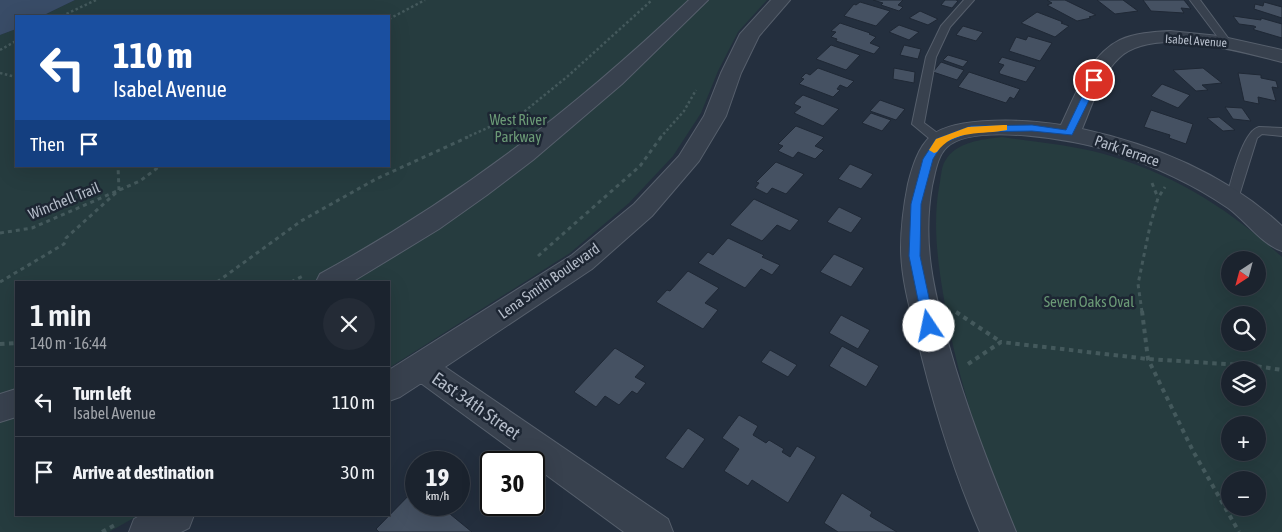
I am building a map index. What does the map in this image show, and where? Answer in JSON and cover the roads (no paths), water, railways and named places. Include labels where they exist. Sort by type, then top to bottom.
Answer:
[{"type":"street","points":[[332,281],[370,261],[416,232],[538,144],[667,32],[699,0]]},
{"type":"street","name":"Lena Smith Boulevard","points":[[390,386],[582,262],[642,210],[687,161],[715,116],[731,73],[750,34],[782,0]]},
{"type":"street","name":"Isabel Avenue","points":[[1069,133],[1101,66],[1114,52],[1131,42],[1154,38],[1180,38],[1226,42],[1282,56]]},
{"type":"street","name":"Park Terrace","points":[[940,141],[971,129],[1032,128],[1069,133],[1146,156],[1190,176],[1232,199],[1282,241]]},
{"type":"street","points":[[940,141],[928,159],[916,204],[914,256],[929,326],[951,406],[982,498],[998,532]]},
{"type":"street","name":"East 34th Street","points":[[418,369],[433,375],[655,532]]},
{"type":"street","points":[[0,408],[15,403]]},
{"type":"street","points":[[147,532],[174,516]]},
{"type":"lane","points":[[940,141],[918,124],[931,57],[946,26],[969,0]]},
{"type":"lane","points":[[1195,0],[1226,42]]},
{"type":"lane","points":[[1232,199],[1252,137],[1259,130],[1282,132]]},
{"type":"water","points":[[0,0],[75,0],[44,15],[15,15],[15,29],[0,35]]},
{"type":"park label","name":"West River Parkway","points":[[518,128]]},
{"type":"park label","name":"Seven Oaks Oval","points":[[1089,302]]}]
